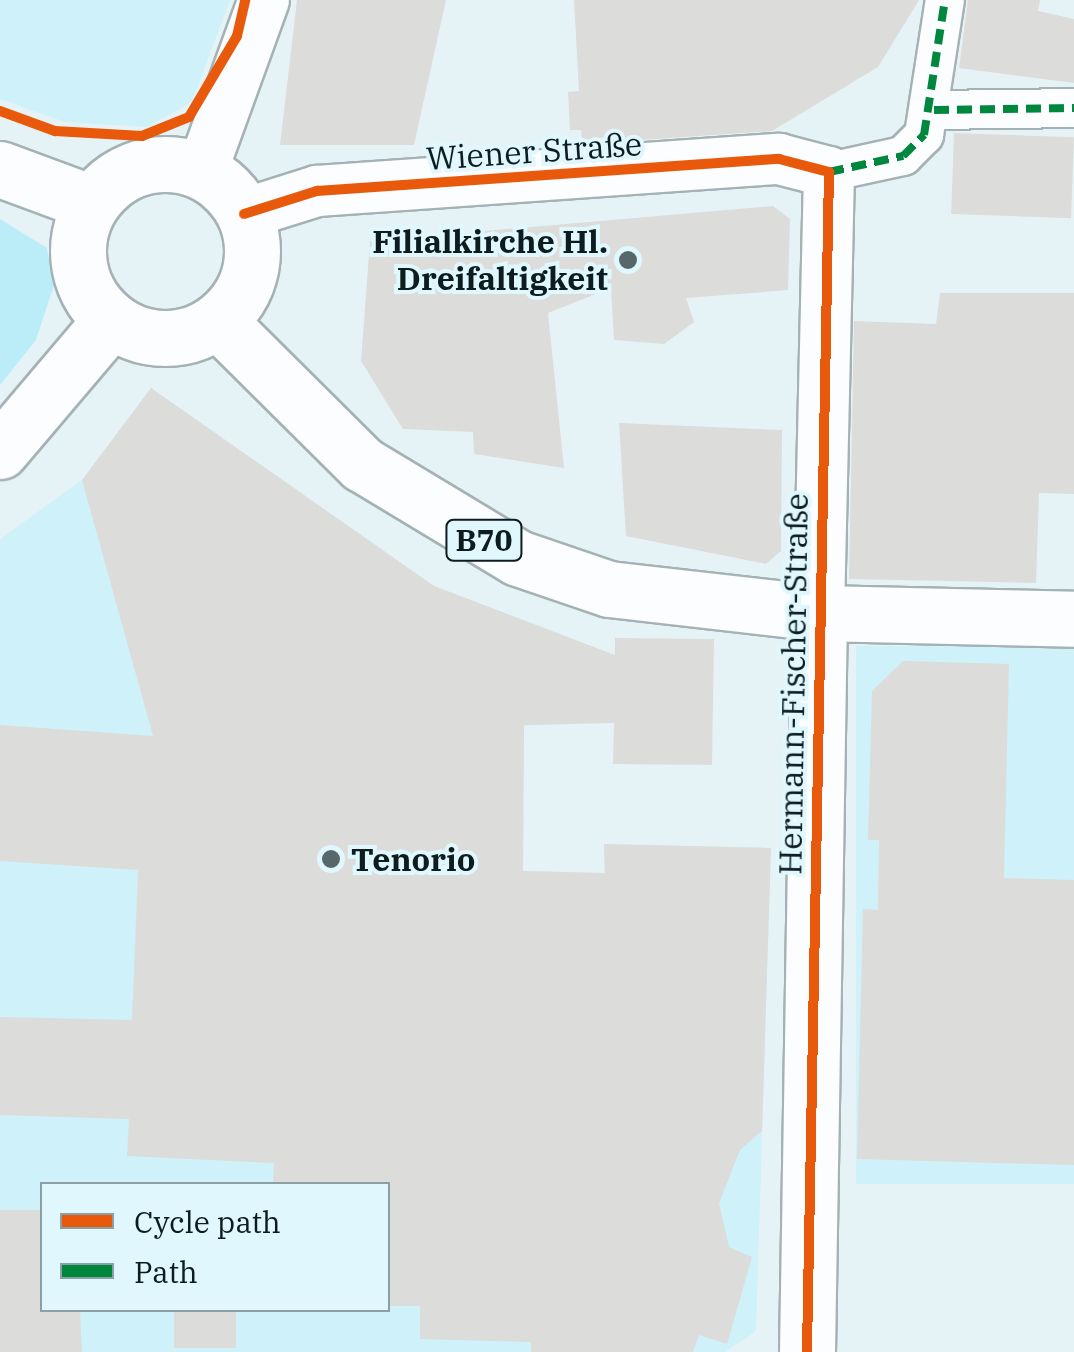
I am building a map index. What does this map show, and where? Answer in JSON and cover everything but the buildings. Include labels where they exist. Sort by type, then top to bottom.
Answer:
[{"type":"main road","points":[[142,167],[202,171],[244,214],[250,272],[218,321],[165,339],[111,320],[79,265],[92,203],[142,167]]},
{"type":"main road","points":[[0,170],[92,203]]},
{"type":"main road","points":[[0,452],[111,320]]},
{"type":"main road","name":"B70","points":[[218,321],[362,464],[518,558],[609,590],[819,613],[1074,618]]},
{"type":"main road","name":"Hermann-Fischer-Straße","points":[[807,1352],[819,613]]},
{"type":"street","points":[[202,171],[264,0]]},
{"type":"street","points":[[945,0],[934,110],[1074,108]]},
{"type":"street","name":"Wiener Straße","points":[[244,214],[318,192],[686,165],[778,159],[829,172],[903,156],[934,110]]},
{"type":"street","name":"Hermann-Fischer-Straße","points":[[819,613],[829,172]]},
{"type":"shaded area","points":[[0,0],[230,0],[192,102],[147,127],[65,122],[0,99]]},
{"type":"shaded area","points":[[0,219],[47,248],[54,285],[36,340],[0,385]]},
{"type":"shaded area","name":"Tenorio","points":[[151,388],[434,586],[575,640],[573,724],[524,726],[523,871],[604,873],[604,844],[771,848],[756,1331],[725,1352],[0,1352],[0,539],[82,480]]},
{"type":"shaded area","points":[[856,646],[1074,646],[1074,1184],[856,1184]]},
{"type":"marked path","points":[[829,172],[903,156],[924,135],[945,0]]},
{"type":"marked path","points":[[934,110],[1074,108]]},
{"type":"cycle path","points":[[0,111],[55,131],[142,136],[189,117],[237,36],[245,0]]},
{"type":"cycle path","points":[[244,214],[317,191],[779,159],[829,172],[807,1352]]},
{"type":"place","name":"Filialkirche Hl. Dreifaltigkeit","points":[[628,260]]},
{"type":"place","name":"Tenorio","points":[[331,859]]}]
